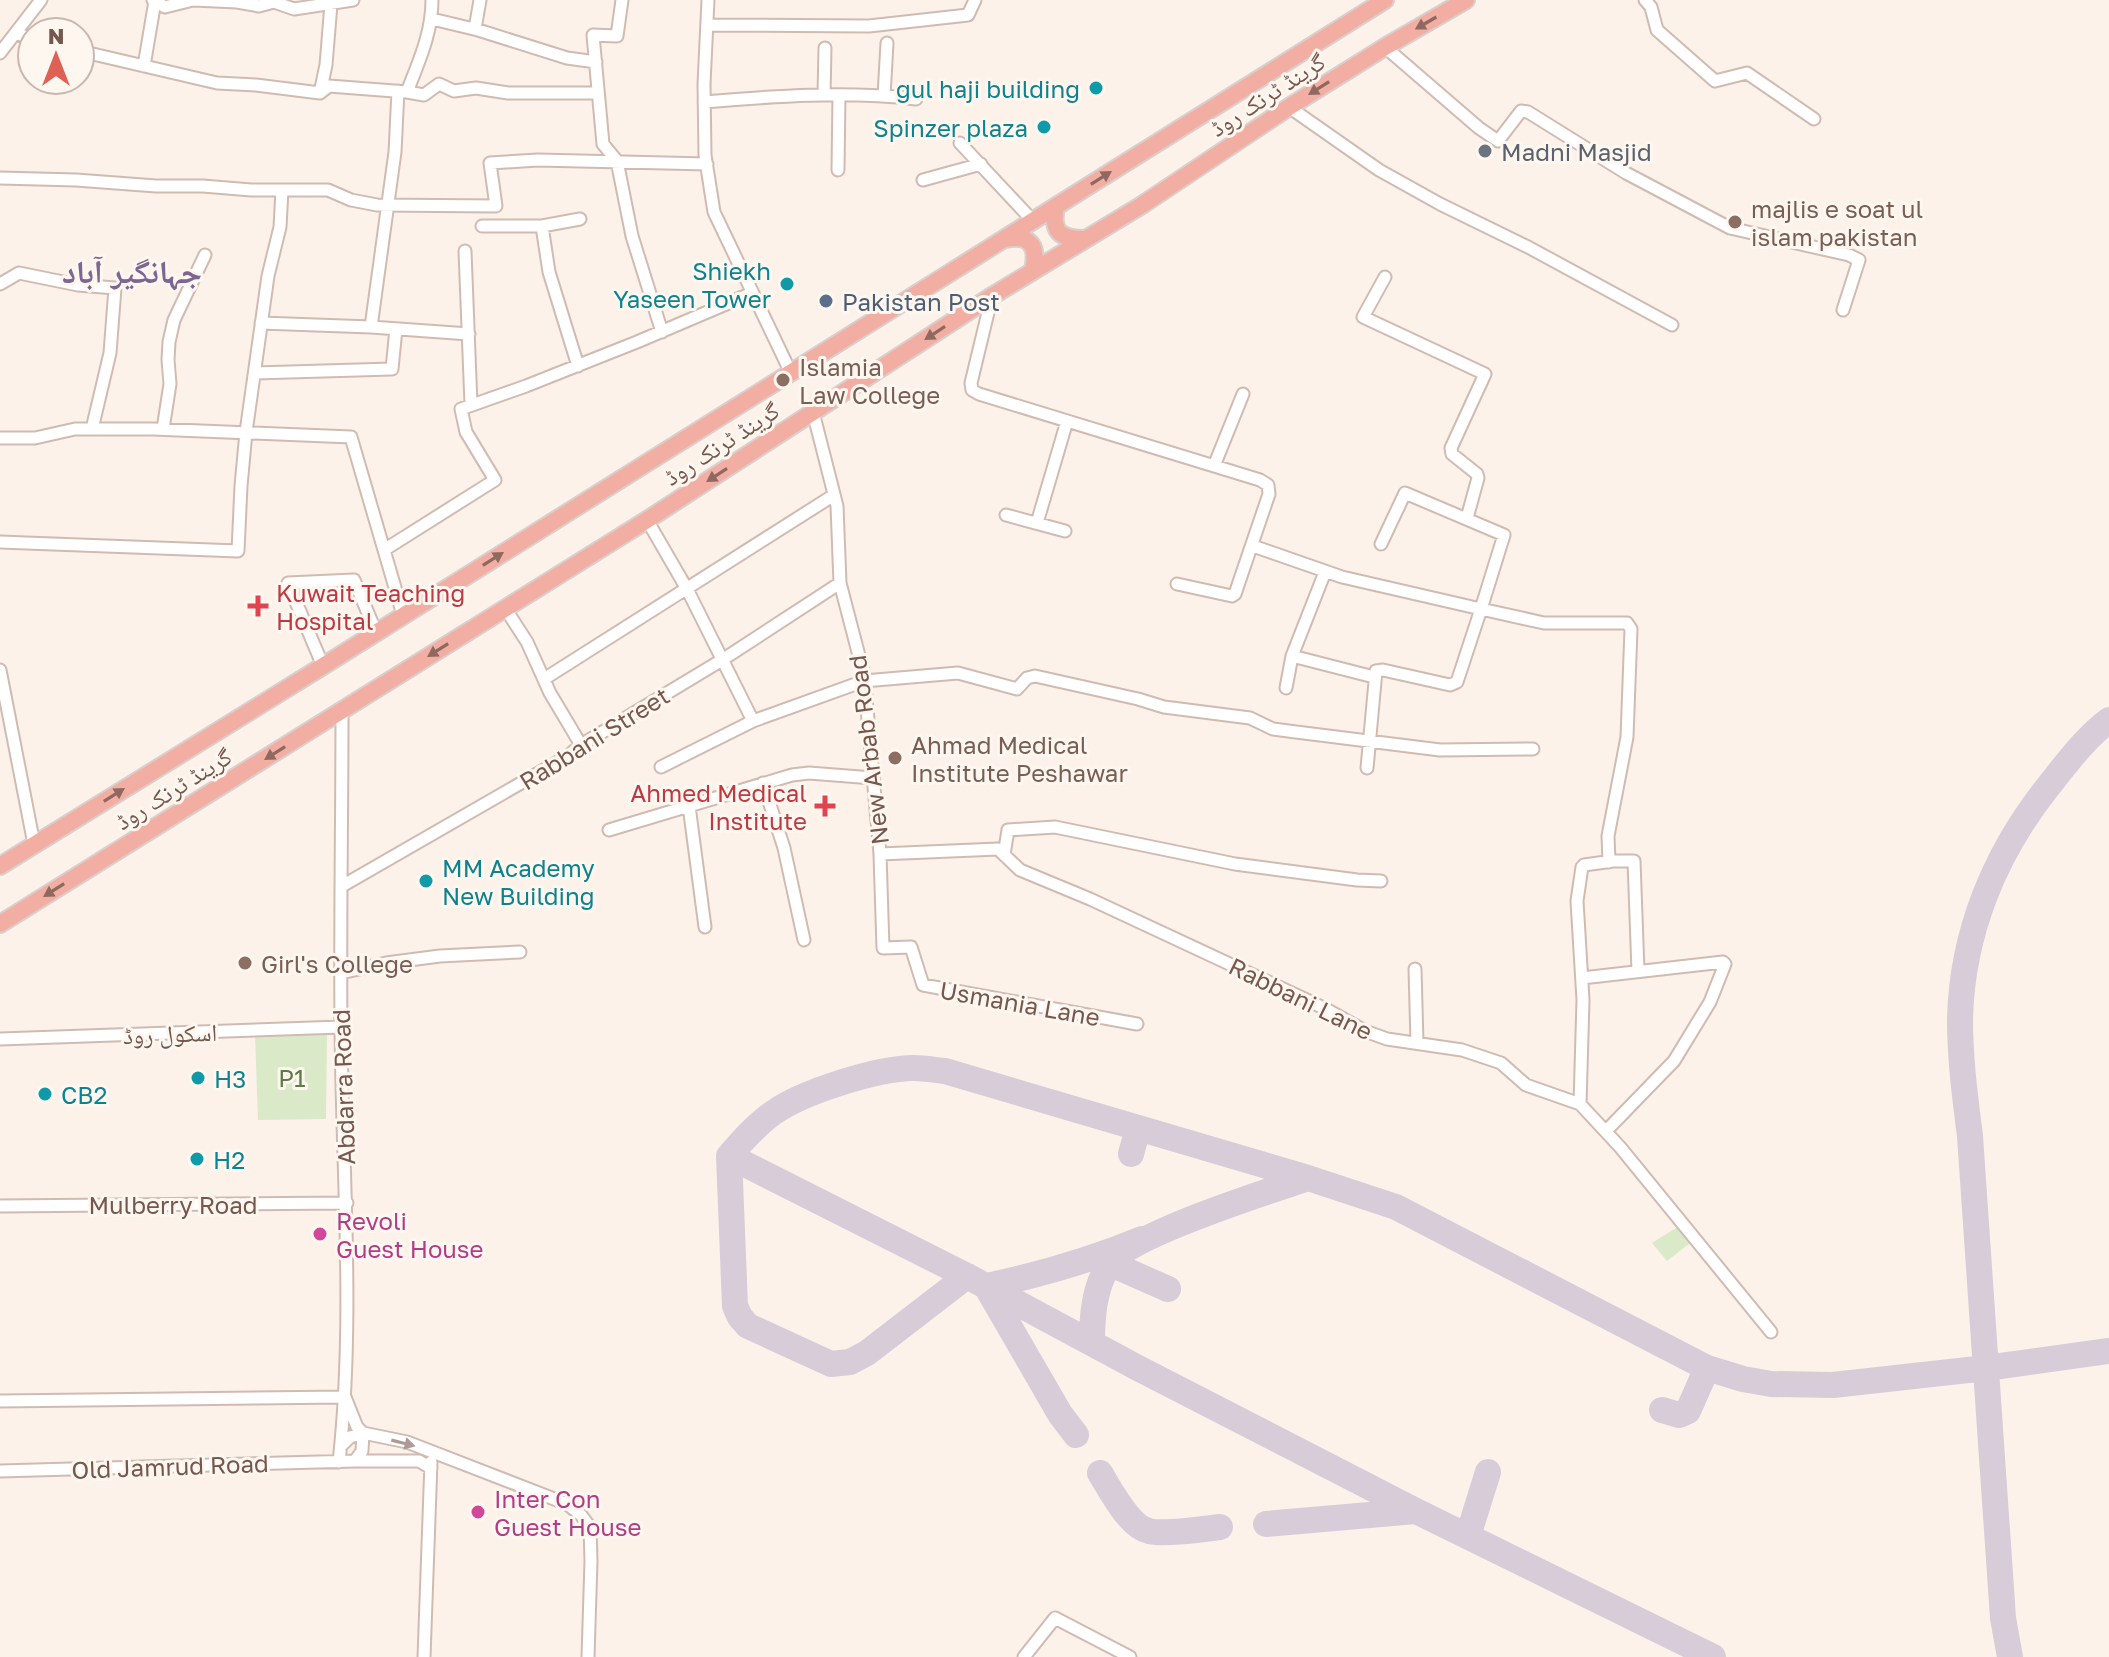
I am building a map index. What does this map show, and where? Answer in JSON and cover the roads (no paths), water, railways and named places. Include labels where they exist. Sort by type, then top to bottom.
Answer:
[{"type":"highway","name":"گرینڈ ٹرنک روڈ","points":[[0,866],[1385,0]]},
{"type":"highway","name":"گرینڈ ٹرنک روڈ","points":[[0,924],[647,520],[992,296],[1142,205],[1289,107],[1466,0]]},
{"type":"highway","points":[[1056,206],[1054,222],[1061,234],[1069,239],[1087,239]]},
{"type":"highway","points":[[1004,239],[1017,236],[1031,243],[1034,249],[1033,271]]},
{"type":"street","points":[[144,66],[154,0],[165,7],[193,0],[259,6],[274,2],[294,9],[353,0]]},
{"type":"street","points":[[371,327],[402,91],[426,41],[432,19],[432,0]]},
{"type":"street","points":[[475,29],[480,0]]},
{"type":"street","points":[[622,0],[617,36],[593,35],[603,144],[617,161],[632,236],[662,332]]},
{"type":"street","points":[[708,0],[704,102],[707,164],[714,212],[790,371]]},
{"type":"street","points":[[707,25],[869,26],[968,15],[975,0]]},
{"type":"street","points":[[1645,0],[1651,7],[1657,30],[1715,81],[1747,73],[1814,119]]},
{"type":"street","points":[[320,93],[326,65],[331,4]]},
{"type":"street","points":[[432,19],[567,58],[596,62]]},
{"type":"street","points":[[0,53],[16,35]]},
{"type":"street","points":[[884,96],[887,43]]},
{"type":"street","points":[[1385,47],[1498,141],[1521,111],[1528,112],[1626,173],[1730,228],[1849,255],[1859,260],[1843,310]]},
{"type":"street","points":[[824,95],[825,48]]},
{"type":"street","points":[[96,55],[217,83],[320,93],[329,86],[424,95],[439,84],[454,91],[476,88],[508,93],[598,93]]},
{"type":"street","points":[[704,102],[796,94],[916,99]]},
{"type":"street","points":[[838,170],[839,95]]},
{"type":"street","points":[[1289,107],[1379,170],[1672,325]]},
{"type":"street","points":[[960,143],[1033,221]]},
{"type":"street","points":[[0,178],[251,190],[328,190],[351,200],[386,205],[496,206],[490,163],[538,160],[707,164]]},
{"type":"street","points":[[923,180],[981,164]]},
{"type":"street","points":[[0,542],[238,551],[246,432],[268,276],[280,227],[282,190]]},
{"type":"street","points":[[482,226],[542,226],[580,219]]},
{"type":"street","points":[[542,226],[549,272],[578,366]]},
{"type":"street","points":[[465,251],[471,405]]},
{"type":"street","points":[[163,429],[170,384],[169,342],[174,320],[205,255]]},
{"type":"street","points":[[0,284],[19,273],[78,285],[115,288],[110,353],[92,429]]},
{"type":"street","points":[[1385,277],[1363,317],[1485,374],[1451,448],[1452,454],[1478,478],[1467,518]]},
{"type":"street","points":[[384,550],[495,480],[466,432],[461,409],[578,366],[752,293]]},
{"type":"street","points":[[992,296],[971,383],[972,390],[1268,485],[1269,494],[1253,546],[1233,596],[1177,584]]},
{"type":"street","points":[[261,323],[469,334]]},
{"type":"street","points":[[255,373],[392,369],[396,329]]},
{"type":"street","points":[[1214,466],[1243,394]]},
{"type":"street","name":"New Arbab Road","points":[[813,412],[837,506],[840,583],[864,681],[880,854],[883,948]]},
{"type":"street","points":[[1037,523],[1067,421]]},
{"type":"street","points":[[0,438],[35,438],[75,429],[163,429],[351,437],[403,615]]},
{"type":"street","points":[[1367,768],[1376,671],[1450,685],[1457,682],[1504,535],[1405,493],[1381,544]]},
{"type":"street","points":[[544,679],[834,495]]},
{"type":"street","points":[[1006,515],[1065,531]]},
{"type":"street","points":[[647,520],[687,589],[753,721]]},
{"type":"street","points":[[1253,546],[1325,572],[1544,623],[1623,622],[1630,627],[1627,737],[1608,836],[1609,862]]},
{"type":"street","points":[[1286,688],[1292,656],[1325,572]]},
{"type":"street","points":[[323,666],[288,583],[354,580],[376,632]]},
{"type":"street","name":"Rabbani Street","points":[[342,886],[568,756],[840,583]]},
{"type":"street","points":[[505,608],[527,642],[550,693],[581,745]]},
{"type":"street","points":[[1292,656],[1374,677]]},
{"type":"street","points":[[0,670],[5,716],[34,844]]},
{"type":"street","points":[[661,767],[753,721],[864,681],[958,673],[1017,689],[1027,678],[1035,676],[1164,707],[1250,718],[1273,729],[1440,750],[1533,749]]},
{"type":"street","name":"Abdarra Road","points":[[339,1462],[345,1397],[347,1203],[341,1027],[342,712]]},
{"type":"street","points":[[609,830],[792,775],[809,773],[873,778]]},
{"type":"street","points":[[763,783],[784,848],[804,940]]},
{"type":"street","points":[[689,806],[705,927]]},
{"type":"street","points":[[1004,855],[1008,830],[1055,827],[1235,864],[1381,881]]},
{"type":"street","name":"Rabbani Lane","points":[[880,854],[998,849],[1020,870],[1090,899],[1298,996],[1365,1031],[1387,1039],[1462,1050],[1501,1063],[1526,1085],[1580,1104],[1606,1131],[1771,1332]]},
{"type":"street","points":[[1580,1104],[1582,978],[1577,901],[1582,867],[1634,861],[1638,971]]},
{"type":"street","name":"Usmania Lane","points":[[883,948],[911,947],[923,985],[1137,1024]]},
{"type":"street","points":[[341,973],[440,956],[520,952]]},
{"type":"street","points":[[1582,978],[1725,964],[1710,1002],[1674,1061],[1606,1131]]},
{"type":"street","points":[[1415,969],[1417,1043]]},
{"type":"street","name":"اسکول روڈ","points":[[0,1039],[341,1027]]},
{"type":"street","name":"Mulberry Road","points":[[0,1206],[347,1203]]},
{"type":"street","points":[[0,1401],[345,1397],[357,1427],[363,1433],[362,1451],[355,1461]]},
{"type":"street","points":[[341,1446],[350,1437],[363,1433],[407,1442],[567,1504],[581,1515],[590,1527],[588,1657]]},
{"type":"street","points":[[424,1657],[431,1468],[429,1451]]},
{"type":"street","name":"Old Jamrud Road","points":[[0,1471],[355,1461],[419,1461],[431,1468]]},
{"type":"street","points":[[1024,1657],[1055,1618],[1130,1657]]},
{"type":"place","name":"gul haji building","points":[[1096,88]]},
{"type":"place","name":"Spinzer plaza","points":[[1044,127]]},
{"type":"place","name":"Madni Masjid","points":[[1485,151]]},
{"type":"place","name":"majlis e soat ul islam pakistan","points":[[1735,222]]},
{"type":"place","name":"Shiekh Yaseen Tower","points":[[787,284]]},
{"type":"place","name":"Pakistan Post","points":[[826,301]]},
{"type":"place","name":"Islamia Law College","points":[[783,380]]},
{"type":"place","name":"Kuwait Teaching Hospital","points":[[258,606]]},
{"type":"place","name":"Ahmad Medical Institute Peshawar","points":[[895,758]]},
{"type":"place","name":"Ahmed Medical Institute","points":[[825,806]]},
{"type":"place","name":"MM Academy New Building","points":[[426,881]]},
{"type":"place","name":"Girl's College","points":[[245,963]]},
{"type":"place","name":"H3","points":[[198,1078]]},
{"type":"place","name":"CB2","points":[[45,1094]]},
{"type":"place","name":"H2","points":[[197,1159]]},
{"type":"place","name":"Revoli Guest House","points":[[320,1234]]},
{"type":"place","name":"Inter Con Guest House","points":[[478,1512]]},
{"type":"district","name":"جہانگیر آباد","points":[[132,271]]},
{"type":"park label","name":"P1","points":[[292,1077]]}]
